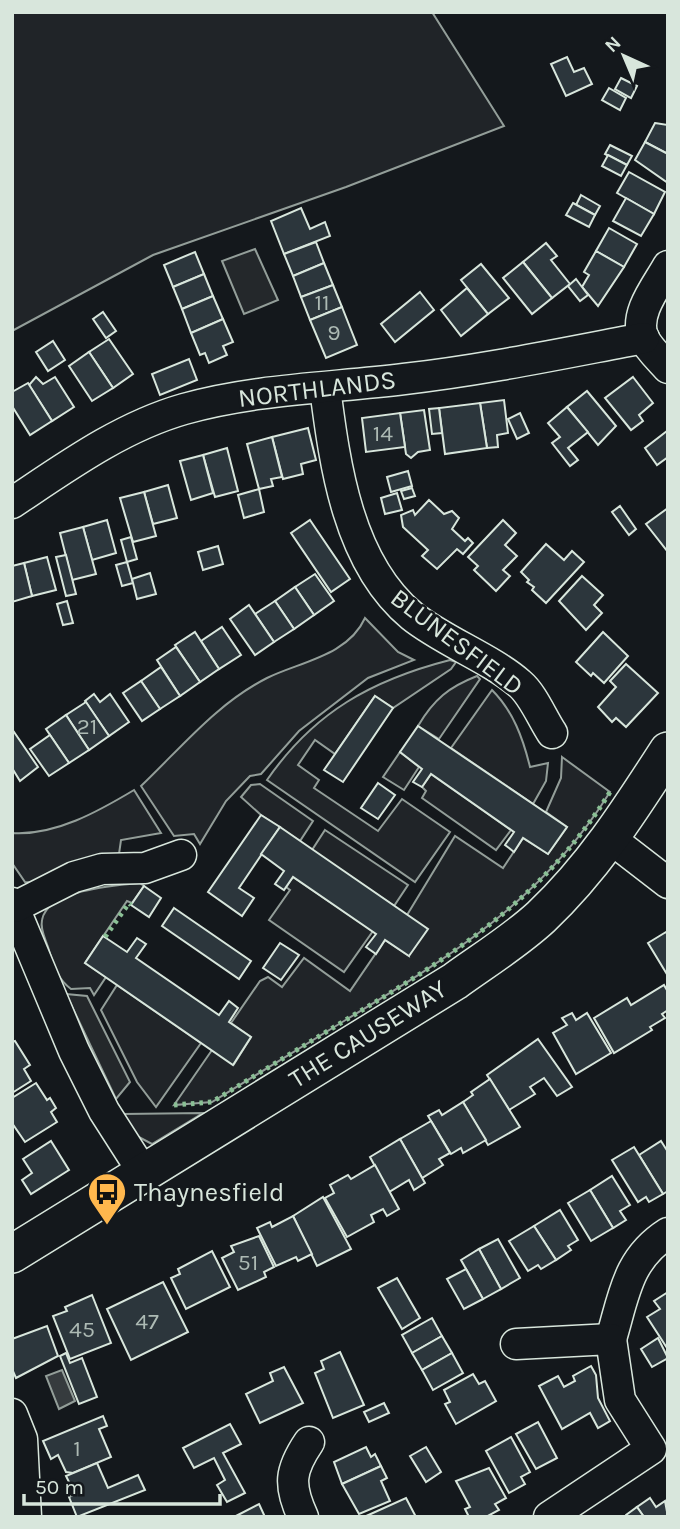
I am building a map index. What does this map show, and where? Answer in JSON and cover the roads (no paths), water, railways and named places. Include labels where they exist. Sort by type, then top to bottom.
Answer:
[{"type":"main road","name":"THE CAUSEWAY","points":[[12,1254],[455,981],[539,919],[564,895],[611,839],[668,751]]},
{"type":"street","points":[[668,266],[644,309],[641,323],[643,338],[668,368]]},
{"type":"street","name":"NORTHLANDS","points":[[12,503],[106,442],[166,416],[240,397],[474,369],[643,338]]},
{"type":"street","name":"BLUNESFIELD","points":[[325,388],[345,502],[380,582],[413,617],[522,684],[552,733]]},
{"type":"street","points":[[611,839],[668,883]]},
{"type":"street","points":[[142,1172],[104,1111],[74,1051],[13,905],[74,877],[102,869],[145,868],[181,855]]},
{"type":"street","points":[[549,1517],[660,1443],[620,1400],[611,1339],[633,1266],[643,1252],[668,1233]]},
{"type":"street","points":[[516,1344],[611,1339]]},
{"type":"street","points":[[12,1415],[22,1439],[26,1517]]},
{"type":"street","points":[[303,1517],[292,1478],[295,1462],[309,1442]]},
{"type":"place","name":"Thaynesfield","points":[[107,1226]]}]
